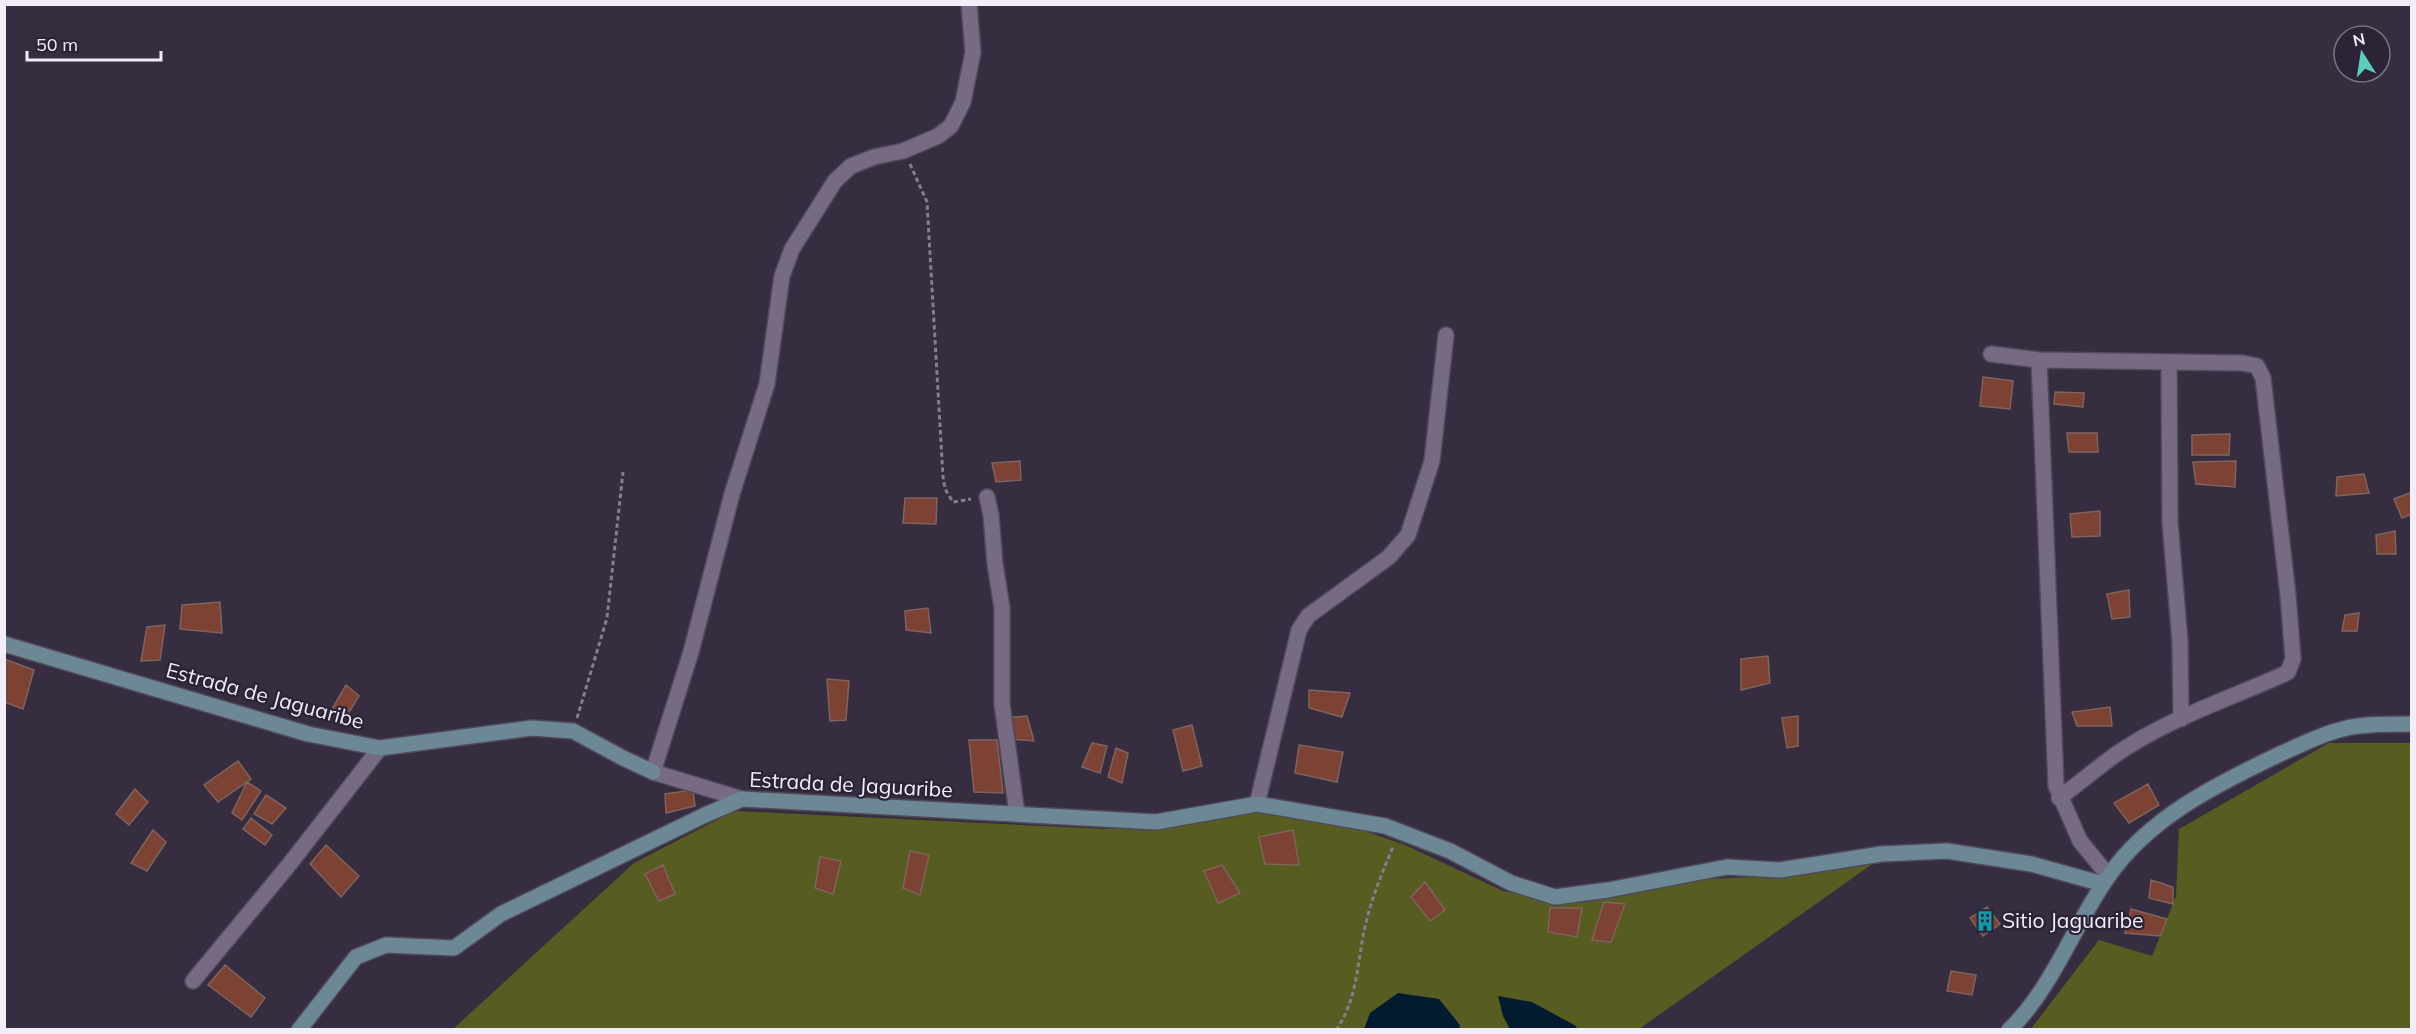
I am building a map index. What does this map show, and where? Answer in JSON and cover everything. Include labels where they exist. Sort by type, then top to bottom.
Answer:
[{"type":"street","points":[[742,799],[722,791],[653,772],[691,652],[732,494],[768,384],[782,276],[792,249],[835,181],[851,166],[874,157],[903,151],[938,136],[951,126],[963,102],[973,52],[969,4]]},
{"type":"street","points":[[1257,804],[1299,630],[1308,616],[1389,556],[1408,536],[1432,461],[1446,335]]},
{"type":"street","points":[[1991,354],[2039,360],[2243,363],[2257,366],[2262,372],[2288,595],[2293,659],[2288,672],[2181,719],[2115,755],[2059,798]]},
{"type":"street","points":[[2039,360],[2056,786],[2059,798],[2080,841],[2106,880]]},
{"type":"street","points":[[2169,362],[2170,522],[2180,642],[2181,719]]},
{"type":"street","points":[[987,497],[992,515],[995,564],[1002,608],[1002,704],[1017,814]]},
{"type":"street","name":"Estrada de Jaguaribe","points":[[4,644],[308,734],[380,748],[532,728],[573,731],[653,772]]},
{"type":"street","points":[[2009,1029],[2033,1002],[2106,880],[2127,851],[2161,822],[2205,793],[2264,762],[2327,734],[2356,726],[2412,724]]},
{"type":"street","points":[[193,981],[288,866],[380,748]]},
{"type":"street","name":"Estrada de Jaguaribe","points":[[299,1029],[356,957],[386,945],[454,948],[501,914],[742,799],[1156,822],[1257,804],[1385,826],[1450,851],[1511,883],[1555,897],[1608,890],[1727,867],[1780,870],[1881,854],[1947,851],[2031,864],[2106,880]]},
{"type":"path","points":[[903,151],[927,202],[945,489],[953,502],[987,497]]},
{"type":"path","points":[[573,731],[607,618],[623,472]]},
{"type":"path","points":[[1336,1029],[1346,1016],[1354,990],[1365,926],[1377,883],[1400,831]]},
{"type":"green space","points":[[2329,743],[2411,743],[2411,1029],[2030,1030],[2099,940],[2152,956],[2176,896],[2179,829]]},
{"type":"green space","points":[[734,811],[1106,829],[1253,811],[1342,823],[1405,845],[1503,891],[1555,901],[1708,879],[1782,876],[1878,860],[1639,1029],[452,1030],[634,863]]},
{"type":"water","points":[[1398,993],[1439,999],[1460,1025],[1459,1029],[1364,1029],[1370,1013]]},
{"type":"water","points":[[1498,996],[1532,1002],[1576,1026],[1577,1029],[1510,1029],[1503,1016]]},
{"type":"building","points":[[1983,377],[2013,381],[2010,409],[1980,406]]},
{"type":"building","points":[[2055,392],[2084,393],[2083,407],[2054,404]]},
{"type":"building","points":[[2067,433],[2097,433],[2098,452],[2069,452]]},
{"type":"building","points":[[2230,434],[2229,455],[2192,455],[2192,435]]},
{"type":"building","points":[[1020,461],[1021,480],[996,482],[992,463]]},
{"type":"building","points":[[2236,461],[2235,487],[2196,484],[2193,462]]},
{"type":"building","points":[[2364,474],[2369,493],[2336,496],[2337,477]]},
{"type":"building","points":[[2412,492],[2412,514],[2402,518],[2394,499]]},
{"type":"building","points":[[905,498],[937,498],[936,524],[903,523]]},
{"type":"building","points":[[2100,511],[2100,536],[2072,537],[2070,514]]},
{"type":"building","points":[[2395,531],[2396,554],[2377,554],[2376,535]]},
{"type":"building","points":[[2129,590],[2130,617],[2112,619],[2107,594]]},
{"type":"building","points":[[220,602],[222,633],[180,629],[182,605]]},
{"type":"building","points":[[928,608],[931,633],[906,630],[905,611]]},
{"type":"building","points":[[2359,613],[2357,631],[2342,631],[2345,615]]},
{"type":"building","points":[[165,625],[160,660],[141,661],[147,627]]},
{"type":"building","points":[[1768,656],[1770,683],[1741,690],[1741,659]]},
{"type":"building","points":[[4,659],[34,670],[23,709],[4,702]]},
{"type":"building","points":[[827,679],[849,681],[846,720],[830,721]]},
{"type":"building","points":[[346,685],[359,696],[346,717],[331,711]]},
{"type":"building","points":[[1309,690],[1350,693],[1342,717],[1309,708]]},
{"type":"building","points":[[2110,707],[2112,726],[2077,726],[2072,712]]},
{"type":"building","points":[[1027,716],[1034,741],[1010,739],[1005,718]]},
{"type":"building","points":[[1798,716],[1798,746],[1787,748],[1782,718]]},
{"type":"building","points":[[1192,725],[1202,766],[1183,771],[1173,730]]},
{"type":"building","points":[[969,740],[997,740],[1003,793],[974,792]]},
{"type":"building","points":[[1092,743],[1107,746],[1100,773],[1082,767]]},
{"type":"building","points":[[1299,745],[1343,752],[1337,782],[1295,773]]},
{"type":"building","points":[[1116,748],[1128,753],[1122,783],[1108,777]]},
{"type":"building","points":[[238,761],[251,779],[218,802],[204,785]]},
{"type":"building","points":[[247,782],[261,791],[242,820],[232,813]]},
{"type":"building","points":[[2148,784],[2159,805],[2129,823],[2114,803]]},
{"type":"building","points":[[135,789],[148,802],[129,825],[116,814]]},
{"type":"building","points":[[693,790],[695,806],[666,813],[665,794]]},
{"type":"building","points":[[266,795],[286,808],[272,824],[254,814]]},
{"type":"building","points":[[251,818],[272,835],[265,845],[243,829]]},
{"type":"building","points":[[153,830],[166,842],[147,871],[131,863]]},
{"type":"building","points":[[1293,830],[1299,865],[1265,864],[1259,837]]},
{"type":"building","points":[[326,845],[359,876],[341,897],[310,864]]},
{"type":"building","points":[[910,851],[929,855],[920,895],[903,888]]},
{"type":"building","points":[[820,857],[841,861],[833,894],[815,888]]},
{"type":"building","points":[[663,865],[675,894],[659,901],[645,874]]},
{"type":"building","points":[[1222,865],[1240,893],[1218,903],[1204,871]]},
{"type":"building","points":[[2151,880],[2173,887],[2173,904],[2149,898]]},
{"type":"building","points":[[1425,882],[1445,910],[1430,921],[1411,897]]},
{"type":"building","points":[[1604,902],[1625,904],[1611,942],[1592,940]]},
{"type":"building","name":"Sitio Jaguaribe","points":[[1987,907],[2000,924],[1983,936],[1970,918]]},
{"type":"building","points":[[1550,908],[1582,908],[1577,937],[1548,932]]},
{"type":"building","points":[[2131,909],[2167,919],[2160,936],[2125,933]]},
{"type":"building","points":[[225,965],[265,998],[251,1017],[208,985]]},
{"type":"building","points":[[1951,971],[1976,975],[1972,995],[1947,991]]},
{"type":"place","name":"Sitio Jaguaribe","points":[[1985,921]]}]
